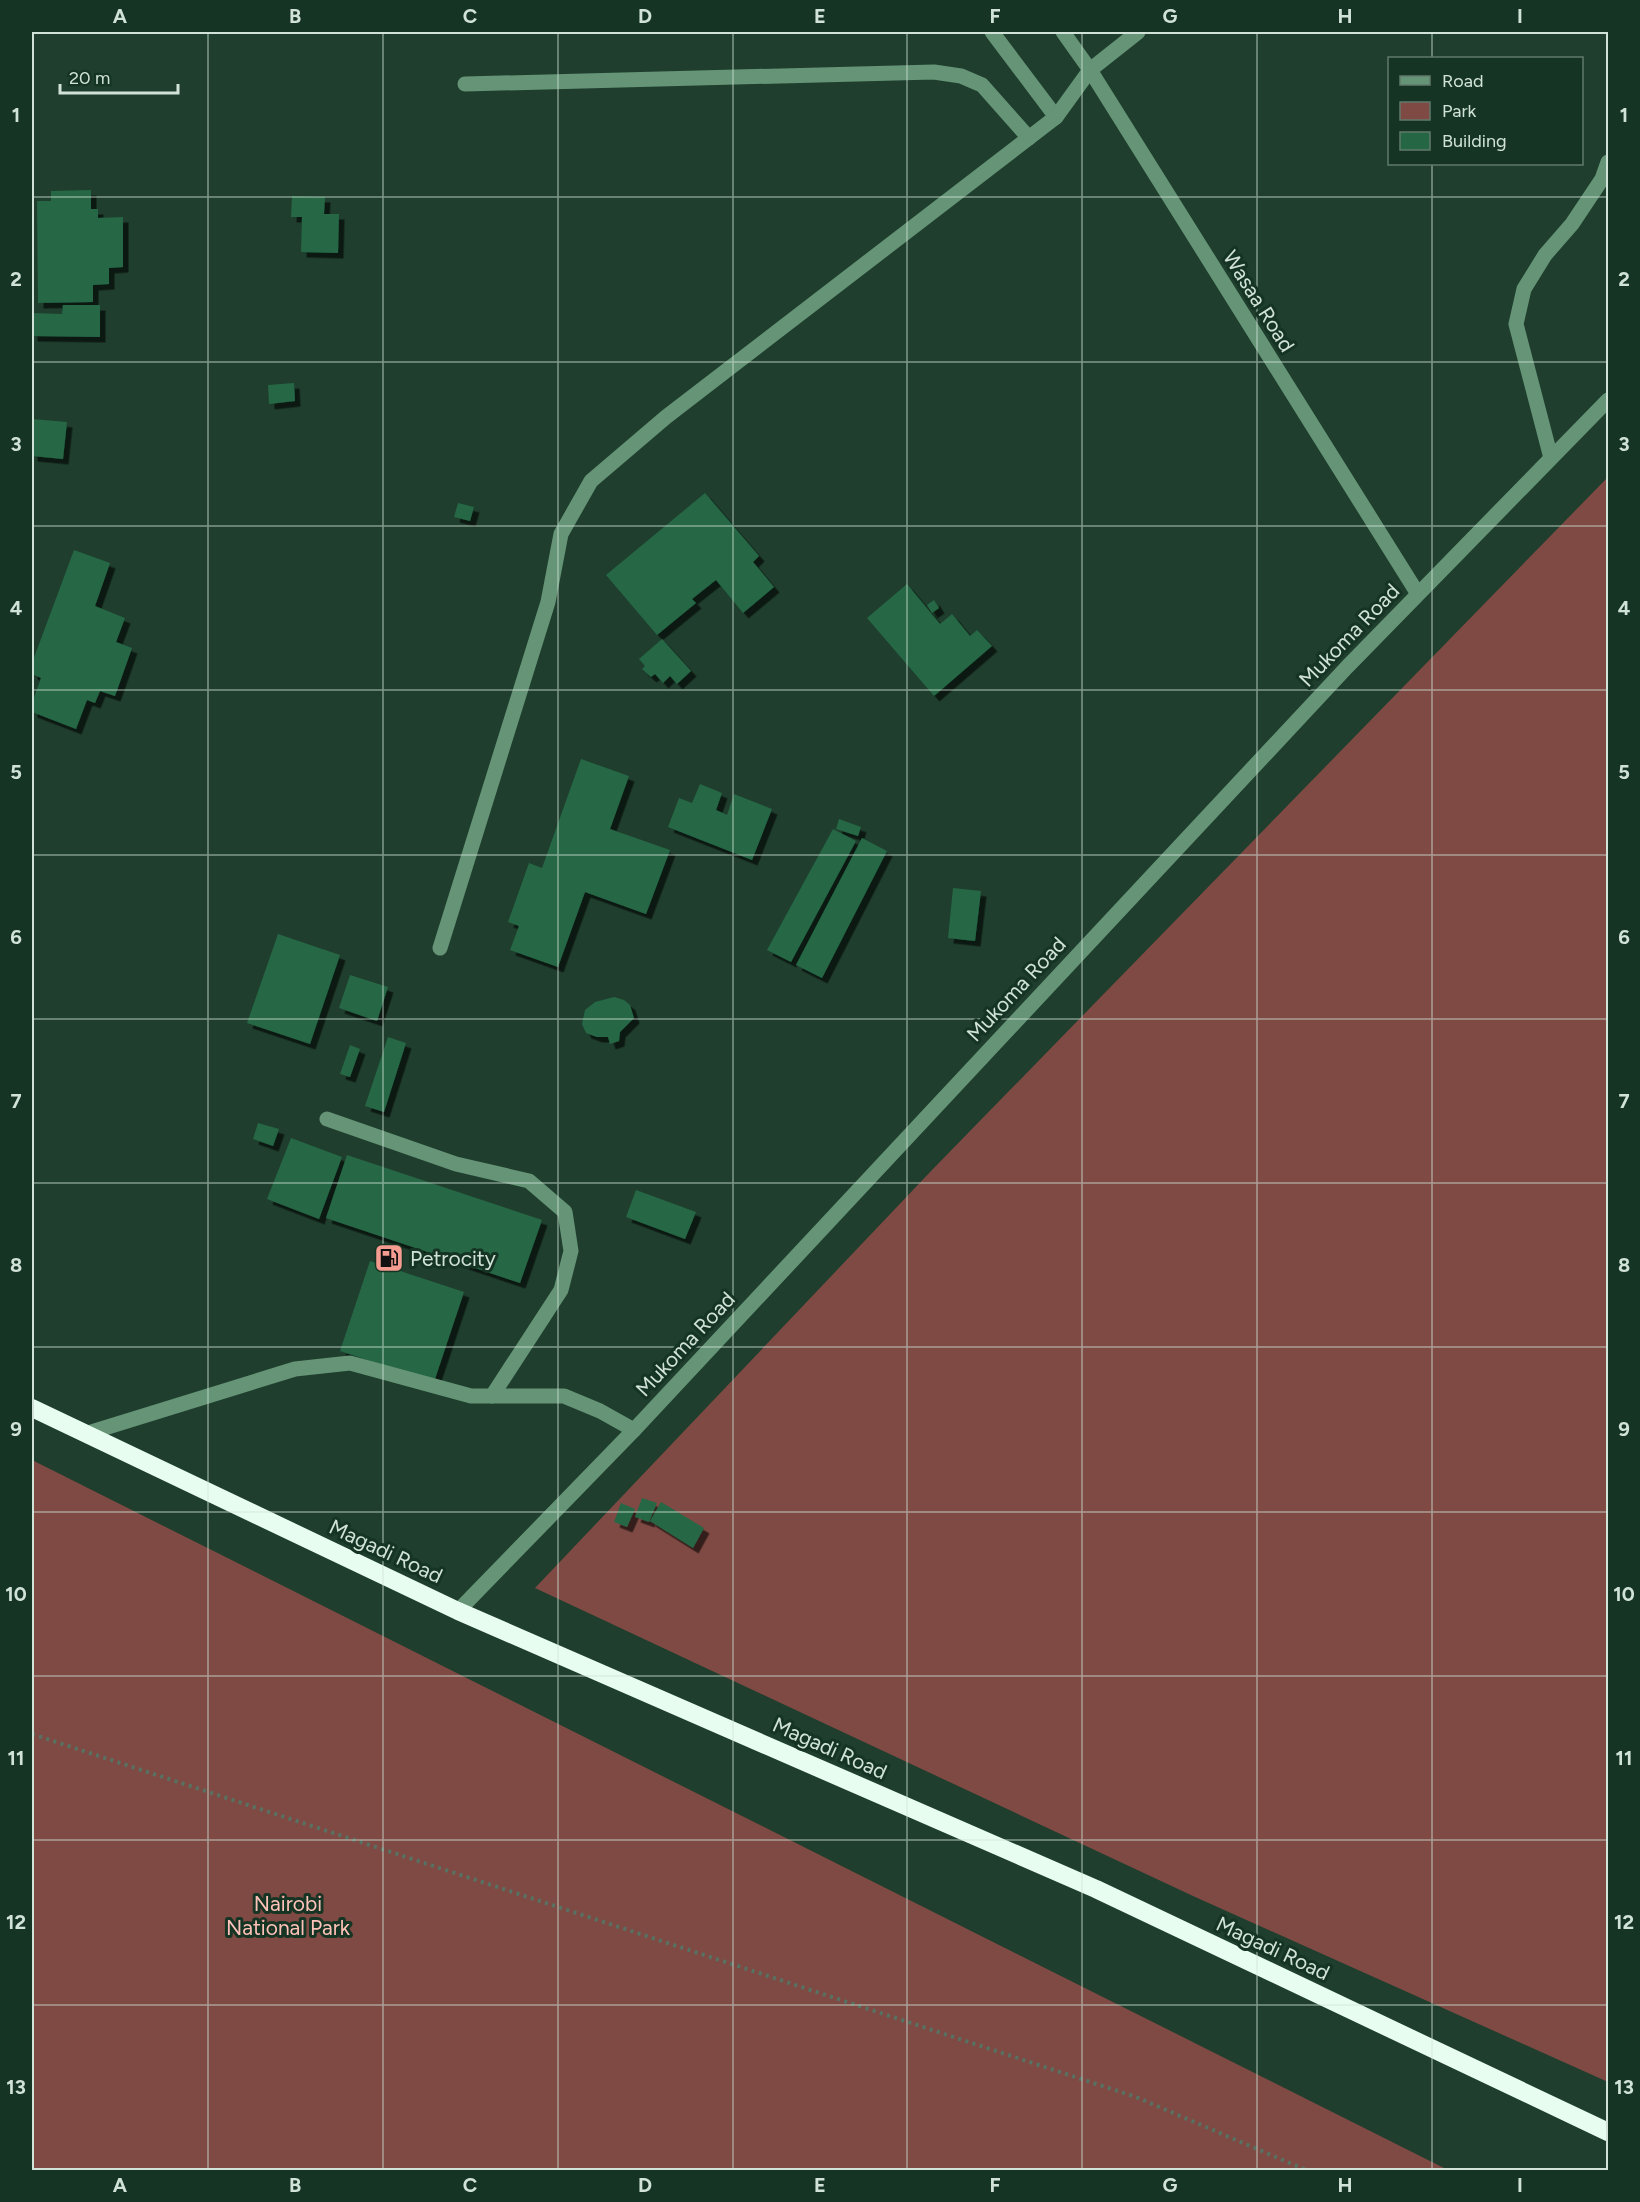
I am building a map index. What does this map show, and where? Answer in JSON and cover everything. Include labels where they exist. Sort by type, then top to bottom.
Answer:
[{"type":"highway","name":"Magadi Road","points":[[32,1408],[458,1611],[1096,1889],[1608,2132]]},
{"type":"street","points":[[992,32],[1056,117]]},
{"type":"street","name":"Wasaa Road","points":[[1063,32],[1090,70],[1418,594]]},
{"type":"street","points":[[440,948],[548,602],[561,534],[591,481],[666,417],[1056,117],[1090,70],[1138,32]]},
{"type":"street","points":[[465,84],[934,72],[961,76],[982,85],[1029,138]]},
{"type":"street","points":[[1551,458],[1516,324],[1524,289],[1545,255],[1572,224],[1602,179],[1608,162]]},
{"type":"street","name":"Mukoma Road","points":[[458,1611],[634,1430],[1418,594],[1608,400]]},
{"type":"street","points":[[327,1119],[456,1164],[529,1181],[565,1212],[571,1251],[561,1290],[492,1396]]},
{"type":"street","points":[[85,1434],[295,1369],[350,1363],[471,1396],[564,1396],[600,1411],[634,1430]]},
{"type":"path","points":[[32,1734],[1136,2097],[1306,2170]]},
{"type":"green space","points":[[1608,477],[1608,2082],[1193,1896],[535,1588],[932,1170]]},
{"type":"green space","name":"Nairobi National Park","points":[[32,1460],[1448,2170],[32,2170]]},
{"type":"building","points":[[91,190],[91,209],[98,209],[98,218],[123,217],[123,267],[109,268],[109,284],[93,285],[93,302],[38,303],[37,201],[51,201],[51,191]]},
{"type":"building","points":[[292,196],[325,197],[324,214],[339,214],[338,253],[301,252],[302,217],[291,217]]},
{"type":"building","points":[[63,305],[100,305],[100,337],[32,336],[32,313],[62,314]]},
{"type":"building","points":[[294,383],[295,401],[269,404],[268,385]]},
{"type":"building","points":[[32,419],[67,422],[63,459],[32,456]]},
{"type":"building","points":[[705,493],[759,556],[753,562],[774,587],[743,613],[716,580],[692,599],[696,603],[657,635],[606,575]]},
{"type":"building","points":[[458,503],[474,507],[470,521],[454,517]]},
{"type":"building","points":[[74,550],[110,563],[95,606],[125,618],[116,642],[132,648],[115,696],[100,691],[95,703],[87,700],[76,729],[32,712],[32,703],[41,678],[32,674],[32,663]]},
{"type":"building","points":[[907,584],[940,624],[952,614],[970,636],[977,630],[992,646],[934,696],[867,618]]},
{"type":"building","points":[[934,600],[939,608],[932,613],[927,605]]},
{"type":"building","points":[[662,639],[691,671],[677,684],[670,676],[663,683],[655,674],[651,677],[642,669],[645,666],[639,659]]},
{"type":"building","points":[[581,759],[629,776],[610,829],[670,850],[646,914],[585,892],[558,967],[510,950],[519,926],[508,922],[529,863],[542,868]]},
{"type":"building","points":[[700,784],[722,793],[716,810],[727,815],[734,794],[772,809],[752,860],[668,827],[679,798],[692,803]]},
{"type":"building","points":[[839,819],[861,827],[858,836],[836,829]]},
{"type":"building","points":[[833,829],[856,841],[791,962],[767,950]]},
{"type":"building","points":[[862,838],[887,851],[822,978],[796,965]]},
{"type":"building","points":[[953,888],[981,891],[975,941],[948,938]]},
{"type":"building","points":[[278,934],[340,955],[310,1044],[247,1023]]},
{"type":"building","points":[[350,975],[388,987],[377,1021],[339,1008]]},
{"type":"building","points":[[614,997],[630,1005],[634,1018],[620,1032],[619,1041],[610,1044],[608,1037],[597,1037],[586,1033],[582,1024],[585,1010],[595,1002]]},
{"type":"building","points":[[388,1037],[406,1043],[384,1112],[365,1106]]},
{"type":"building","points":[[350,1045],[360,1049],[350,1077],[340,1074]]},
{"type":"building","points":[[258,1123],[279,1129],[273,1146],[253,1139]]},
{"type":"building","points":[[291,1138],[342,1157],[319,1219],[267,1199]]},
{"type":"building","points":[[347,1155],[542,1220],[520,1283],[326,1218]]},
{"type":"building","points":[[636,1190],[696,1212],[685,1239],[626,1217]]},
{"type":"building","points":[[370,1261],[464,1292],[434,1382],[340,1351]]},
{"type":"building","points":[[642,1498],[657,1503],[649,1522],[635,1517]]},
{"type":"building","points":[[661,1502],[704,1528],[693,1548],[650,1521]]},
{"type":"building","points":[[621,1503],[635,1509],[627,1527],[614,1522]]},
{"type":"place","name":"Petrocity","points":[[389,1258]]}]
